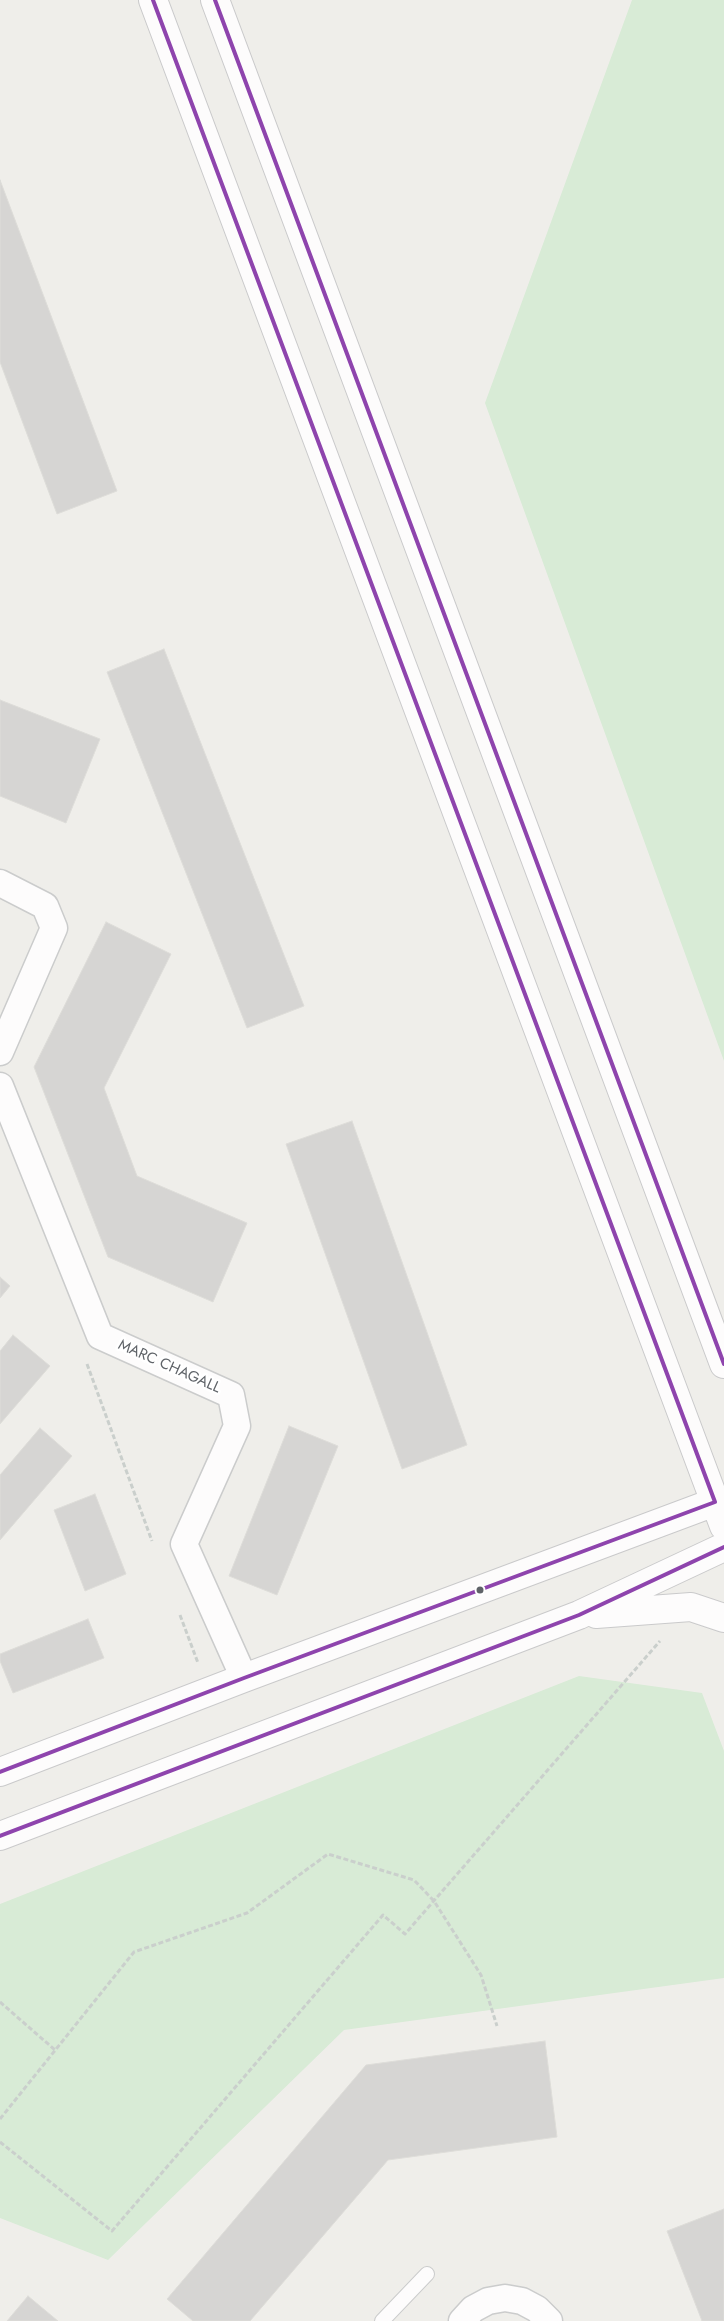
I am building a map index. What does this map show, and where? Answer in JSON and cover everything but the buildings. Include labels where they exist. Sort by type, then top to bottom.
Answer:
[{"type":"main road","points":[[0,1772],[244,1678],[721,1510],[153,0]]},
{"type":"main road","points":[[215,0],[724,1364]]},
{"type":"main road","points":[[0,1836],[579,1615],[724,1547]]},
{"type":"main road","points":[[579,1615],[691,1607],[724,1618]]},
{"type":"street","points":[[0,882],[45,906],[54,928],[0,1052]]},
{"type":"street","name":"MARC CHAGALL","points":[[0,1086],[100,1336],[231,1395],[237,1426],[184,1544],[244,1678]]},
{"type":"street","points":[[462,2321],[473,2309],[488,2301],[505,2298],[522,2300],[537,2309],[549,2321]]},
{"type":"lane","points":[[382,2321],[427,2274]]},
{"type":"path","points":[[86,1361],[155,1548]]},
{"type":"path","points":[[0,2142],[112,2231],[383,1915],[405,1934],[601,1707],[691,1607]]},
{"type":"path","points":[[179,1613],[208,1692]]},
{"type":"path","points":[[0,2119],[134,1952],[247,1913],[328,1854],[414,1880],[434,1901],[481,1975],[497,2026]]},
{"type":"path","points":[[0,2002],[55,2050]]},
{"type":"green space","points":[[632,0],[724,0],[724,1061],[485,403]]},
{"type":"green space","points":[[579,1676],[702,1693],[724,1751],[724,1978],[344,2030],[108,2260],[0,2218],[0,1904]]},
{"type":"transit line","points":[[0,1772],[244,1678],[715,1502],[153,0]]},
{"type":"transit line","points":[[215,0],[724,1364]]},
{"type":"transit line","points":[[0,1836],[579,1615],[724,1547]]}]
